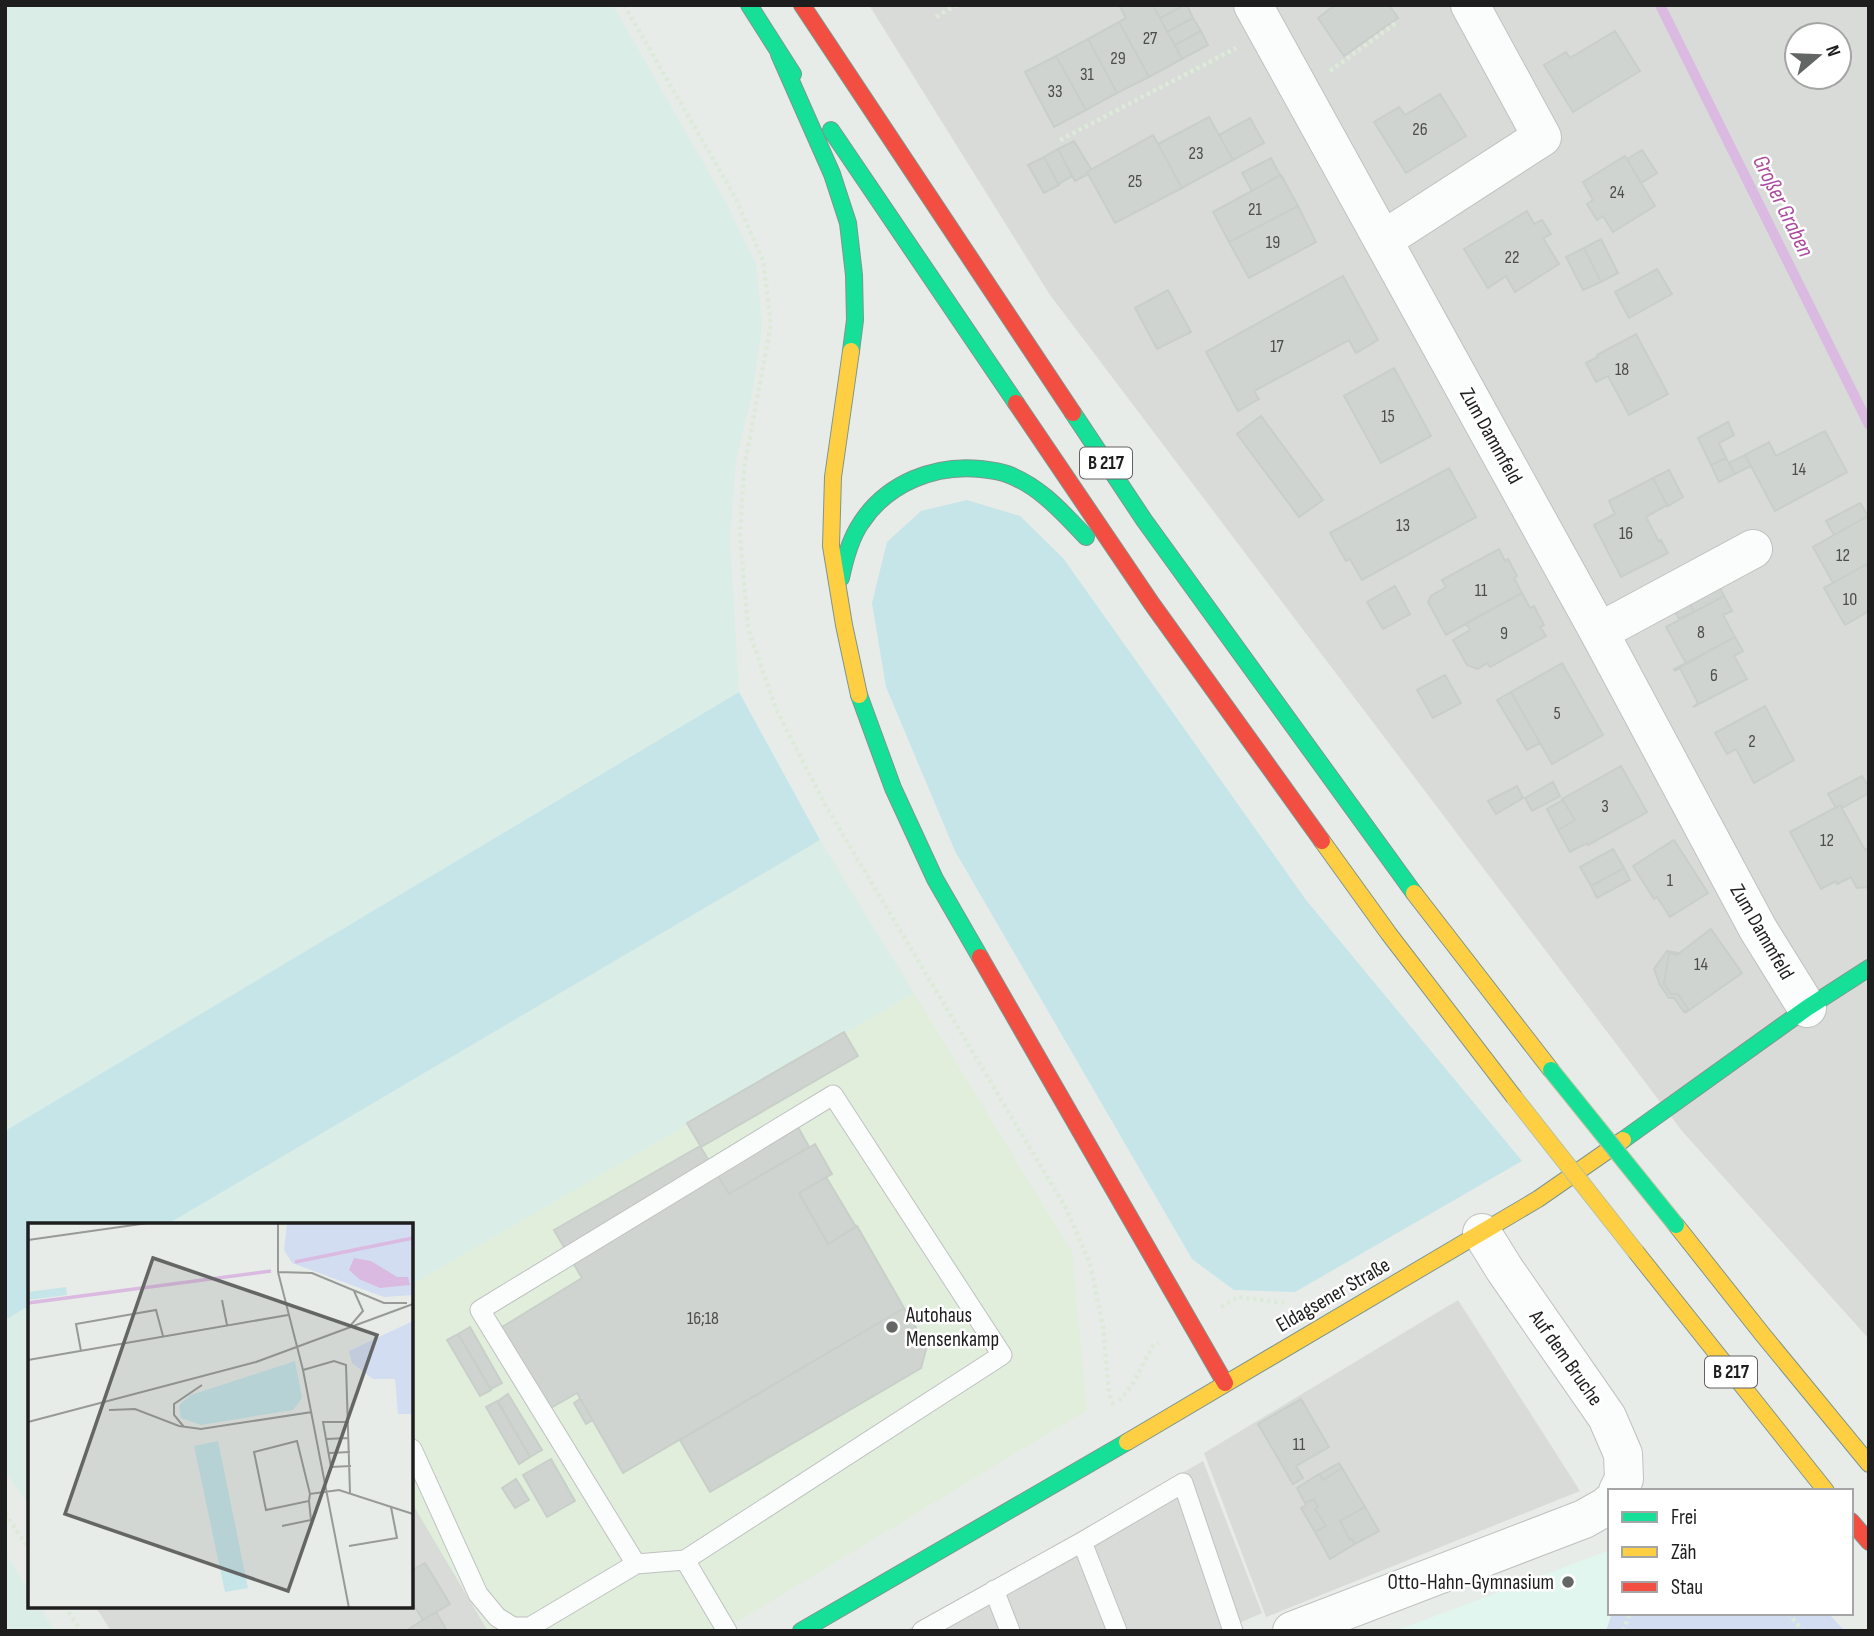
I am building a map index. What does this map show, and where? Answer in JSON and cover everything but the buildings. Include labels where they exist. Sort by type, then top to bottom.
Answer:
[{"type":"main road","name":"B 217","points":[[749,5],[779,54],[1152,604],[1389,934],[1514,1097],[1824,1489]]},
{"type":"main road","name":"B 217","points":[[802,5],[1144,520],[1426,909],[1551,1070],[1869,1464]]},
{"type":"main road","points":[[779,54],[832,174],[848,223],[854,275],[855,320],[833,477],[831,546],[860,700],[893,788],[935,879],[1226,1383]]},
{"type":"main road","points":[[844,625],[839,586],[847,548],[866,514],[895,488],[930,471],[968,466],[1006,473],[1041,492],[1152,604]]},
{"type":"main road","name":"Eldagsener Straße","points":[[801,1631],[1538,1199],[1807,1008],[1869,968]]},
{"type":"main road","points":[[1763,1335],[1859,1427]]},
{"type":"main road","points":[[1853,1523],[1869,1542]]},
{"type":"street","name":"Zum Dammfeld","points":[[1253,5],[1599,632],[1758,929],[1807,1008]]},
{"type":"street","points":[[1383,240],[1542,137],[1469,5]]},
{"type":"street","points":[[1599,632],[1753,549]]},
{"type":"street","name":"Auf dem Bruche","points":[[1482,1233],[1607,1417],[1623,1454],[1624,1479],[1619,1489]]},
{"type":"street","points":[[1292,1631],[1584,1519],[1608,1505]]},
{"type":"lane","points":[[413,1451],[478,1594],[497,1617],[513,1627],[530,1627],[636,1564],[685,1560],[1002,1355],[833,1096],[480,1310],[636,1564]]},
{"type":"lane","points":[[922,1631],[1183,1483],[1233,1631]]},
{"type":"lane","points":[[1082,1542],[1117,1631]]},
{"type":"lane","points":[[685,1560],[727,1631]]},
{"type":"lane","points":[[994,1591],[1010,1631]]},
{"type":"path","points":[[936,17],[956,5]]},
{"type":"path","points":[[1326,73],[1397,22]]},
{"type":"path","points":[[1060,140],[1239,47]]},
{"type":"path","points":[[5,1513],[28,1548]]},
{"type":"path","points":[[66,1608],[81,1631]]},
{"type":"path","points":[[1790,1615],[1803,1631]]},
{"type":"shaded area","points":[[5,5],[613,5],[726,202],[756,264],[762,326],[752,394],[736,459],[730,539],[739,692],[5,1131]]},
{"type":"shaded area","points":[[869,5],[1869,5],[1869,1339],[1682,1131],[1050,295]]},
{"type":"shaded area","points":[[967,500],[1020,516],[1063,558],[1306,900],[1522,1161],[1295,1292],[1234,1290],[1192,1259],[955,851],[886,687],[872,603],[887,542],[921,511]]},
{"type":"shaded area","points":[[739,692],[820,840],[169,1223],[28,1223],[28,1306],[5,1320],[5,1131]]},
{"type":"shaded area","points":[[820,840],[914,993],[413,1284],[413,1223],[169,1223]]},
{"type":"shaded area","points":[[1779,865],[1808,922],[1788,933],[1758,876]]},
{"type":"shaded area","points":[[914,993],[1072,1252],[1087,1410],[722,1631],[488,1631],[413,1504],[413,1284]]},
{"type":"shaded area","points":[[1458,1300],[1580,1491],[1266,1617],[1204,1453]]},
{"type":"shaded area","points":[[28,1306],[28,1503],[5,1471],[5,1320]]},
{"type":"shaded area","points":[[1203,1461],[1262,1613],[1221,1631],[905,1631]]},
{"type":"shaded area","points":[[413,1504],[488,1631],[111,1631],[96,1608],[413,1608]]},
{"type":"shaded area","name":"Otto-Hahn-Gymnasium","points":[[1608,1551],[1608,1615],[1611,1615],[1606,1631],[1395,1631]]},
{"type":"shaded area","points":[[5,1554],[28,1589],[28,1608],[40,1608],[55,1631],[5,1631]]},
{"type":"shaded area","points":[[1611,1615],[1830,1615],[1845,1631],[1606,1631]]},
{"type":"waterway","name":"Großer Graben","points":[[1660,5],[1869,425]]},
{"type":"traffic: fast","points":[[749,5],[793,74]]},
{"type":"traffic: fast","points":[[779,54],[832,174],[848,223],[854,275],[855,320],[851,351]]},
{"type":"traffic: fast","points":[[831,130],[1016,403]]},
{"type":"traffic: fast","points":[[1073,413],[1144,520],[1414,893]]},
{"type":"traffic: fast","points":[[841,578],[854,536],[872,509],[898,487],[930,473],[946,470],[988,470],[1019,479],[1050,501],[1086,537]]},
{"type":"traffic: fast","points":[[859,695],[893,788],[935,879],[980,957]]},
{"type":"traffic: fast","points":[[1623,1140],[1807,1008],[1869,968]]},
{"type":"traffic: fast","points":[[1551,1070],[1676,1225]]},
{"type":"traffic: fast","points":[[801,1631],[1127,1442]]},
{"type":"traffic: slow","points":[[851,351],[833,477],[831,546],[859,695]]},
{"type":"traffic: slow","points":[[1322,841],[1389,934],[1514,1097]]},
{"type":"traffic: slow","points":[[1414,893],[1551,1070]]},
{"type":"traffic: slow","points":[[1514,1097],[1636,1252]]},
{"type":"traffic: slow","points":[[1127,1442],[1538,1199],[1623,1140]]},
{"type":"traffic: slow","points":[[1676,1225],[1869,1464]]},
{"type":"traffic: slow","points":[[1636,1252],[1824,1489]]},
{"type":"traffic: jam","points":[[802,5],[1073,413]]},
{"type":"traffic: jam","points":[[1016,403],[1152,604],[1322,841]]},
{"type":"traffic: jam","points":[[980,957],[1225,1383]]},
{"type":"traffic: jam","points":[[1853,1523],[1869,1542]]},
{"type":"place","name":"Autohaus Mensenkamp","points":[[892,1327]]},
{"type":"place","name":"Otto-Hahn-Gymnasium","points":[[1568,1582]]}]
